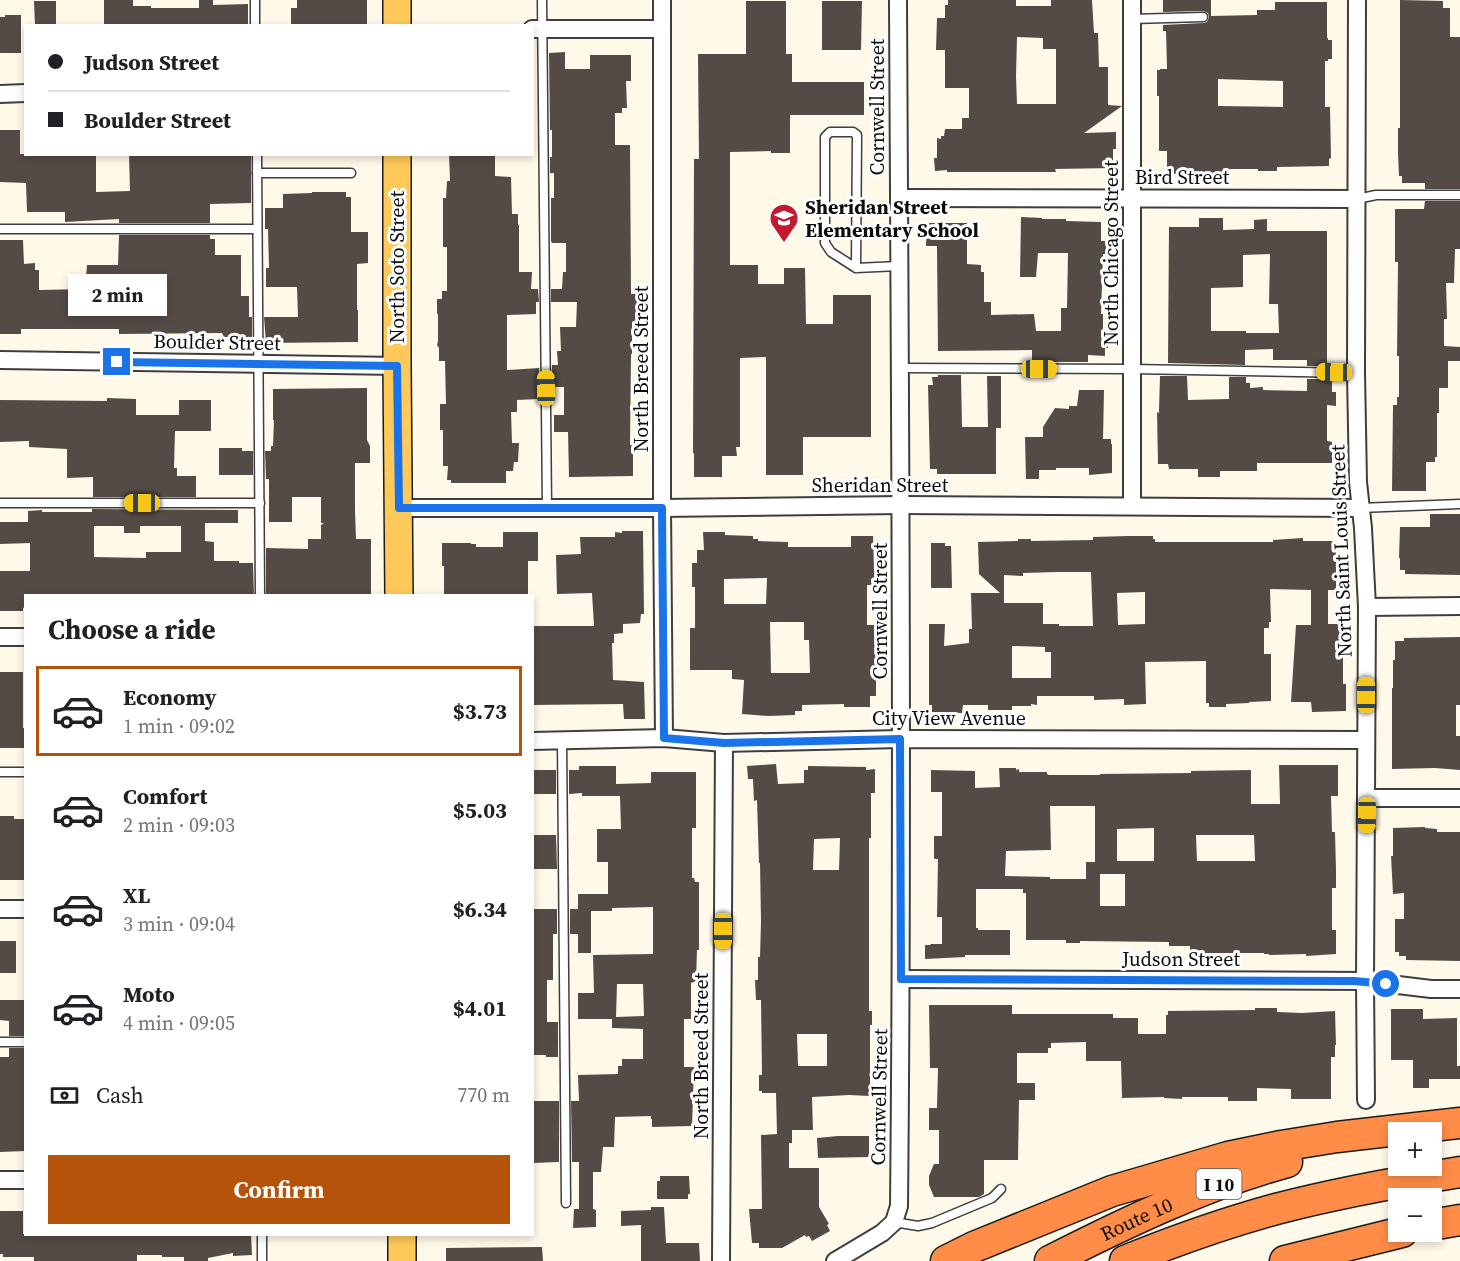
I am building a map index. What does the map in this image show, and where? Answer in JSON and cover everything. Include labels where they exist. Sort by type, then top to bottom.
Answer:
[{"type":"highway","points":[[1442,1128],[1460,1124]]},
{"type":"highway","points":[[946,1261],[974,1247],[1112,1191],[1228,1157],[1337,1137],[1460,1124]]},
{"type":"highway","name":"Route 10","points":[[1050,1261],[1138,1218],[1234,1178],[1285,1163],[1388,1139]]},
{"type":"highway","points":[[1125,1261],[1182,1239],[1275,1210],[1388,1184],[1460,1172]]},
{"type":"highway","points":[[1442,1223],[1460,1221]]},
{"type":"highway","points":[[1285,1261],[1388,1235]]},
{"type":"main road","points":[[397,0],[397,24]]},
{"type":"main road","name":"North Soto Street","points":[[397,156],[399,594]]},
{"type":"main road","points":[[402,1236],[402,1261]]},
{"type":"street","name":"North Breed Street","points":[[662,0],[664,738]]},
{"type":"street","name":"Cornwell Street","points":[[894,1222],[899,1206],[901,979],[898,0]]},
{"type":"street","name":"North Chicago Street","points":[[1132,0],[1132,506]]},
{"type":"street","name":"North Saint Louis Street","points":[[1357,0],[1356,372],[1358,482],[1367,606],[1366,1100]]},
{"type":"street","points":[[537,29],[662,30]]},
{"type":"street","points":[[0,94],[24,93]]},
{"type":"street","name":"Bird Street","points":[[899,198],[1357,199]]},
{"type":"street","name":"Boulder Street","points":[[0,360],[397,366]]},
{"type":"street","name":"Sheridan Street","points":[[399,508],[901,505],[1360,508]]},
{"type":"street","points":[[1367,606],[1460,606]]},
{"type":"street","points":[[0,638],[24,637]]},
{"type":"street","name":"City View Avenue","points":[[534,741],[664,738],[724,743],[900,739],[1366,740]]},
{"type":"street","name":"North Breed Street","points":[[721,1261],[724,743]]},
{"type":"street","points":[[1367,798],[1460,798]]},
{"type":"street","points":[[0,909],[24,909]]},
{"type":"street","name":"Judson Street","points":[[901,979],[1365,981],[1431,989],[1460,989]]},
{"type":"street","points":[[0,1180],[24,1180]]},
{"type":"street","points":[[835,1261],[882,1233],[894,1222]]},
{"type":"lane","points":[[255,0],[255,24]]},
{"type":"lane","points":[[542,0],[537,29],[547,508]]},
{"type":"lane","points":[[1132,19],[1203,17]]},
{"type":"lane","points":[[856,268],[857,135],[853,132],[830,132],[825,137],[825,243],[831,252],[856,268],[899,266]]},
{"type":"lane","points":[[257,156],[260,594]]},
{"type":"lane","points":[[257,173],[351,173]]},
{"type":"lane","points":[[1357,199],[1376,195],[1460,195]]},
{"type":"lane","points":[[0,229],[257,229]]},
{"type":"lane","points":[[900,368],[1356,372]]},
{"type":"lane","points":[[0,502],[260,503]]},
{"type":"lane","points":[[1360,508],[1460,504]]},
{"type":"lane","points":[[562,740],[566,1203]]},
{"type":"lane","points":[[0,772],[24,772]]},
{"type":"lane","points":[[0,1042],[24,1042]]},
{"type":"lane","points":[[894,1222],[918,1226],[932,1223],[992,1198],[1001,1189]]},
{"type":"lane","points":[[262,1236],[262,1261]]},
{"type":"building","points":[[104,0],[133,0],[133,6],[151,6],[151,8],[199,8],[199,0],[213,0],[213,5],[248,4],[248,24],[104,24]]},
{"type":"building","points":[[297,0],[367,0],[367,24],[291,24],[291,8],[297,8]]},
{"type":"building","points":[[948,0],[1016,0],[1016,6],[1051,6],[1051,0],[1092,0],[1094,33],[1098,33],[1099,67],[1108,67],[1108,105],[1122,106],[1084,133],[1116,132],[1113,168],[1055,169],[1056,172],[935,171],[937,138],[941,139],[941,136],[944,136],[945,129],[962,129],[962,118],[969,118],[969,88],[945,88],[945,50],[936,50],[937,18],[945,18],[945,5],[948,5]],"holes":[[[1017,37],[1043,38],[1043,49],[1056,49],[1056,104],[1017,104]]]},
{"type":"building","points":[[1163,0],[1211,0],[1211,16],[1257,15],[1257,10],[1275,10],[1275,2],[1327,2],[1327,38],[1332,40],[1332,59],[1325,61],[1325,107],[1330,107],[1331,158],[1329,166],[1277,167],[1277,171],[1229,169],[1229,173],[1167,174],[1167,151],[1159,151],[1159,96],[1157,96],[1157,70],[1167,69],[1166,31],[1163,31],[1163,25],[1203,23],[1207,22],[1209,17],[1208,13],[1203,11],[1163,12]],"holes":[[[1218,79],[1283,81],[1283,107],[1218,106]]]},
{"type":"building","points":[[1400,0],[1443,1],[1443,8],[1450,8],[1450,37],[1460,37],[1460,189],[1425,189],[1425,183],[1402,183],[1402,176],[1399,176]]},
{"type":"building","points":[[34,1],[56,1],[56,24],[35,24]]},
{"type":"building","points":[[746,1],[786,1],[786,54],[792,54],[792,82],[864,82],[864,115],[790,115],[790,153],[730,152],[730,265],[758,265],[758,284],[784,284],[784,268],[805,268],[806,324],[833,324],[833,295],[871,295],[871,437],[803,437],[803,475],[766,475],[766,357],[740,358],[740,447],[736,447],[737,456],[722,456],[722,477],[694,477],[694,159],[699,159],[698,54],[746,54]]},
{"type":"building","points":[[822,1],[862,1],[861,50],[822,50]]},
{"type":"building","points":[[5,15],[21,15],[21,53],[0,53],[0,17],[5,17]]},
{"type":"building","points":[[565,52],[565,69],[590,69],[590,55],[631,55],[631,81],[626,81],[627,108],[622,108],[622,113],[615,113],[615,145],[630,145],[631,294],[642,294],[642,322],[632,322],[630,445],[633,445],[633,476],[569,477],[568,432],[554,432],[554,415],[564,415],[564,387],[552,387],[552,365],[558,365],[557,351],[561,351],[560,327],[576,327],[577,302],[551,302],[551,289],[562,289],[563,272],[566,272],[566,243],[552,243],[551,241],[551,198],[554,198],[554,173],[550,173],[552,130],[550,130],[549,53]]},
{"type":"building","points":[[0,130],[20,130],[20,154],[24,156],[96,156],[96,192],[130,191],[129,156],[251,156],[251,203],[210,204],[210,223],[119,223],[119,219],[65,222],[65,212],[27,212],[26,183],[0,182]]},
{"type":"building","points":[[449,156],[495,156],[495,176],[511,177],[512,214],[518,214],[519,225],[519,272],[532,272],[531,289],[538,289],[539,302],[536,302],[536,314],[507,315],[507,370],[539,368],[539,399],[517,400],[517,412],[511,412],[512,443],[519,443],[518,462],[514,462],[513,471],[506,471],[506,483],[451,483],[451,480],[447,480],[448,466],[443,466],[440,404],[446,404],[445,361],[439,361],[437,299],[442,299],[442,291],[447,291],[447,247],[443,247],[443,198],[446,198],[447,181],[450,181]]},
{"type":"building","points":[[346,192],[346,197],[351,197],[351,232],[368,232],[368,263],[357,264],[358,342],[266,343],[264,317],[298,317],[297,287],[266,287],[266,268],[269,268],[265,208],[283,208],[283,194]]},
{"type":"building","points":[[1425,201],[1460,201],[1460,249],[1455,249],[1454,283],[1446,283],[1447,319],[1444,319],[1444,346],[1460,347],[1460,361],[1448,361],[1448,388],[1439,388],[1437,457],[1435,457],[1435,462],[1426,462],[1426,491],[1392,491],[1393,405],[1397,405],[1397,397],[1399,397],[1398,262],[1395,262],[1395,209],[1424,209]]},
{"type":"building","points":[[1021,217],[1101,222],[1101,241],[1106,241],[1106,254],[1103,254],[1101,314],[1103,314],[1103,334],[1108,334],[1108,348],[1105,348],[1105,356],[1088,355],[1088,362],[1032,362],[1032,350],[938,351],[937,246],[926,246],[927,223],[967,223],[967,264],[981,265],[981,272],[984,272],[984,302],[991,302],[991,315],[1034,314],[1036,331],[1061,331],[1061,308],[1067,308],[1068,253],[1038,253],[1036,277],[1020,277]]},
{"type":"building","points":[[1199,218],[1223,218],[1223,230],[1254,229],[1254,220],[1267,219],[1267,231],[1327,231],[1327,366],[1307,366],[1307,360],[1273,360],[1273,349],[1245,350],[1245,365],[1168,363],[1169,227],[1199,227]],"holes":[[[1270,254],[1269,304],[1278,304],[1279,333],[1211,331],[1211,288],[1243,287],[1243,255]]]},
{"type":"building","points":[[119,235],[210,235],[210,239],[215,239],[215,255],[241,255],[241,296],[249,296],[252,337],[224,337],[222,333],[119,334],[119,329],[21,329],[21,334],[0,334],[0,240],[23,240],[24,264],[35,263],[35,270],[39,270],[39,290],[85,289],[87,265],[118,265]]},
{"type":"building","points":[[938,375],[961,375],[962,427],[988,427],[987,376],[1001,376],[1001,428],[996,428],[996,474],[937,474],[937,469],[930,469],[928,385],[933,385],[932,377],[938,377]]},
{"type":"building","points":[[1160,376],[1187,376],[1188,400],[1229,399],[1229,377],[1246,377],[1246,383],[1250,383],[1250,388],[1307,391],[1307,379],[1332,379],[1332,392],[1336,392],[1336,406],[1327,405],[1327,441],[1332,442],[1332,463],[1257,463],[1257,471],[1220,471],[1220,477],[1198,477],[1198,469],[1169,469],[1168,464],[1158,464],[1157,412],[1159,413]]},
{"type":"building","points":[[367,388],[367,440],[370,446],[370,463],[355,463],[355,511],[356,539],[371,539],[371,594],[266,594],[266,548],[308,549],[308,539],[321,539],[321,525],[324,523],[321,523],[321,497],[292,497],[292,522],[269,522],[269,479],[266,479],[265,451],[271,451],[271,446],[273,446],[273,389]]},
{"type":"building","points":[[1079,390],[1104,390],[1103,439],[1111,439],[1112,473],[1089,475],[1089,468],[1056,468],[1056,470],[1039,470],[1039,479],[1026,479],[1025,437],[1043,437],[1043,427],[1055,408],[1069,409],[1069,406],[1077,406]]},
{"type":"building","points":[[107,398],[136,399],[136,415],[179,415],[179,400],[211,400],[211,431],[175,431],[174,468],[177,468],[177,476],[196,476],[196,497],[93,497],[93,477],[67,478],[67,449],[29,447],[29,441],[0,442],[0,400],[107,401]]},
{"type":"building","points":[[219,448],[242,448],[242,451],[253,451],[253,475],[219,475]]},
{"type":"building","points":[[92,509],[238,510],[238,523],[205,523],[205,541],[214,542],[214,561],[253,563],[254,594],[24,594],[23,611],[0,611],[0,571],[30,571],[30,543],[0,544],[0,522],[28,522],[28,511],[42,510],[42,512],[92,512]],"holes":[[[94,526],[124,526],[124,533],[140,533],[140,526],[181,526],[181,552],[146,552],[146,558],[94,557]]]},
{"type":"building","points":[[1430,514],[1460,514],[1460,575],[1405,574],[1405,570],[1400,570],[1400,527],[1430,527]]},
{"type":"building","points":[[622,531],[643,531],[644,614],[641,614],[640,623],[623,624],[623,633],[614,634],[614,643],[612,643],[613,680],[644,682],[645,719],[624,719],[623,704],[534,705],[534,626],[594,626],[592,593],[557,594],[556,555],[581,554],[580,537],[615,537],[615,532],[622,533]]},
{"type":"building","points":[[503,532],[538,532],[538,561],[528,561],[528,594],[444,594],[442,543],[471,543],[476,544],[476,547],[503,547]]},
{"type":"building","points":[[703,532],[725,532],[725,535],[753,536],[753,539],[758,539],[758,541],[788,542],[788,547],[851,547],[851,536],[873,536],[874,570],[879,570],[879,585],[867,585],[867,625],[879,625],[879,670],[876,670],[876,696],[870,696],[870,707],[844,707],[844,704],[802,705],[802,711],[795,711],[795,715],[742,714],[744,680],[732,679],[732,670],[690,670],[690,628],[695,628],[695,587],[692,587],[692,563],[697,563],[697,550],[704,550]],"holes":[[[767,578],[766,604],[724,604],[724,579]],[[770,622],[804,622],[804,640],[809,640],[810,673],[771,673]]]},
{"type":"building","points":[[1153,536],[1155,542],[1273,542],[1273,540],[1303,538],[1303,541],[1336,541],[1336,590],[1328,590],[1328,624],[1346,624],[1343,684],[1346,684],[1346,711],[1312,712],[1311,702],[1291,702],[1296,625],[1311,625],[1311,590],[1270,589],[1271,622],[1269,622],[1269,628],[1264,628],[1264,654],[1271,654],[1271,701],[1209,707],[1209,703],[1206,703],[1206,661],[1145,662],[1146,704],[1124,705],[1124,699],[1094,700],[1094,696],[1037,696],[1037,705],[1012,706],[1012,710],[988,710],[988,705],[963,705],[962,713],[932,712],[932,705],[929,705],[929,624],[945,624],[944,646],[969,643],[969,629],[972,629],[971,593],[1000,593],[979,574],[978,542],[1018,541],[1018,539],[1031,539],[1031,541],[1093,540],[1093,537]],"holes":[[[1091,572],[1093,626],[1043,624],[1043,603],[1004,603],[1004,575],[1023,576],[1023,573]],[[1145,592],[1145,624],[1118,625],[1117,593]],[[1012,646],[1045,647],[1045,652],[1051,652],[1051,678],[1012,678]]]},
{"type":"building","points":[[931,543],[945,543],[945,546],[951,546],[952,588],[931,588]]},
{"type":"building","points":[[1460,637],[1460,705],[1456,705],[1456,736],[1460,736],[1460,770],[1392,769],[1392,688],[1395,641],[1404,641],[1404,638]]},
{"type":"building","points":[[0,672],[23,672],[24,748],[0,748]]},
{"type":"building","points":[[776,764],[778,784],[804,783],[804,770],[808,770],[808,766],[875,769],[875,793],[871,793],[871,838],[869,838],[869,1011],[872,1011],[870,1096],[812,1097],[813,1130],[792,1130],[792,1143],[789,1143],[789,1168],[819,1168],[819,1207],[829,1224],[827,1225],[830,1231],[812,1241],[809,1236],[805,1235],[782,1248],[759,1248],[759,1243],[752,1243],[749,1209],[762,1209],[761,1135],[777,1134],[776,1093],[759,1091],[759,1075],[762,1075],[761,1000],[756,1000],[755,980],[758,980],[758,957],[760,957],[760,863],[757,800],[754,801],[753,779],[748,779],[747,766]],"holes":[[[840,838],[839,870],[813,870],[814,839]],[[797,1034],[827,1034],[827,1066],[798,1066]]]},
{"type":"building","points":[[1279,765],[1338,765],[1338,796],[1331,796],[1336,870],[1336,888],[1332,888],[1332,930],[1336,930],[1336,954],[1306,956],[1306,954],[1190,953],[1190,946],[1169,946],[1169,942],[1080,941],[1080,943],[1066,943],[1066,940],[1026,940],[1026,893],[1023,893],[1023,889],[976,889],[976,928],[978,930],[1010,930],[1010,955],[965,955],[965,957],[925,959],[925,945],[942,944],[942,917],[937,917],[938,859],[934,858],[934,836],[942,836],[942,792],[931,792],[931,770],[975,771],[975,788],[1000,787],[999,768],[1016,768],[1019,772],[1047,772],[1049,775],[1251,770],[1251,804],[1280,804]],"holes":[[[1050,806],[1095,806],[1095,862],[1086,862],[1086,879],[1005,876],[1006,851],[1051,850]],[[1154,828],[1154,861],[1117,861],[1117,829]],[[1196,835],[1254,835],[1255,861],[1197,861]],[[1100,874],[1125,874],[1125,906],[1100,906]]]},
{"type":"building","points":[[579,766],[616,766],[616,784],[651,783],[651,772],[696,772],[696,828],[692,828],[692,878],[695,882],[699,882],[699,950],[697,950],[696,981],[691,983],[691,1019],[684,1019],[684,1067],[694,1067],[692,1126],[652,1127],[651,1116],[615,1117],[614,1147],[603,1147],[601,1172],[593,1172],[593,1209],[596,1210],[596,1227],[573,1228],[574,1209],[579,1209],[579,1162],[572,1162],[571,1101],[579,1101],[578,1075],[618,1074],[618,1066],[622,1066],[622,1059],[643,1059],[643,1029],[612,1028],[612,1019],[578,1019],[578,993],[594,993],[593,955],[653,954],[653,907],[591,911],[591,953],[578,953],[578,934],[570,934],[570,909],[578,909],[578,894],[608,894],[608,862],[597,862],[597,829],[621,829],[620,796],[569,794],[569,770],[579,770]],"holes":[[[617,984],[643,984],[644,1016],[616,1017]]]},
{"type":"building","points":[[534,770],[556,770],[556,794],[534,794]]},
{"type":"building","points":[[0,816],[24,819],[24,880],[0,880]]},
{"type":"building","points":[[1393,828],[1437,829],[1437,832],[1460,832],[1460,961],[1406,960],[1406,956],[1399,956],[1399,952],[1395,952],[1395,919],[1404,919],[1404,893],[1393,894],[1391,856],[1393,856]]},
{"type":"building","points":[[534,835],[556,835],[557,869],[534,869]]},
{"type":"building","points":[[534,909],[557,909],[557,934],[553,934],[553,980],[547,980],[547,1022],[558,1022],[558,1057],[546,1057],[546,1055],[534,1055]]},
{"type":"building","points":[[0,941],[16,941],[16,973],[0,973]]},
{"type":"building","points":[[0,1000],[24,1000],[24,1036],[9,1036],[9,1021],[0,1020]]},
{"type":"building","points":[[929,1005],[1012,1005],[1012,1014],[1113,1014],[1113,1018],[1138,1018],[1138,1034],[1166,1034],[1168,1011],[1277,1008],[1277,1012],[1335,1011],[1336,1045],[1335,1057],[1331,1057],[1331,1099],[1291,1099],[1291,1089],[1257,1088],[1257,1101],[1228,1101],[1228,1097],[1122,1098],[1121,1061],[1086,1061],[1086,1042],[1051,1043],[1048,1053],[1017,1053],[1017,1083],[1035,1083],[1035,1100],[1019,1100],[1018,1160],[984,1160],[984,1194],[979,1197],[934,1197],[929,1185],[929,1176],[934,1164],[939,1164],[939,1130],[929,1130],[929,1108],[937,1108],[938,1068],[930,1068]]},
{"type":"building","points":[[1391,1009],[1423,1009],[1423,1019],[1457,1018],[1457,1066],[1460,1066],[1460,1079],[1429,1079],[1429,1088],[1413,1088],[1413,1060],[1391,1060]]},
{"type":"building","points":[[9,1048],[24,1048],[24,1151],[0,1152],[0,1057],[9,1057]]},
{"type":"building","points":[[534,1101],[559,1101],[559,1162],[534,1163]]},
{"type":"building","points":[[869,1136],[869,1157],[818,1158],[817,1138]]},
{"type":"building","points":[[660,1176],[689,1176],[688,1199],[657,1199],[657,1181],[660,1181]]},
{"type":"building","points":[[651,1207],[664,1207],[666,1243],[699,1243],[700,1261],[641,1261],[641,1225],[621,1226],[621,1211],[651,1210]]},
{"type":"building","points":[[0,1211],[23,1211],[24,1236],[251,1236],[252,1255],[233,1256],[233,1253],[208,1258],[208,1261],[184,1261],[184,1257],[162,1257],[162,1255],[137,1255],[137,1261],[34,1261],[34,1257],[3,1257],[3,1254],[0,1254]]},
{"type":"building","points":[[542,1247],[543,1261],[446,1261],[446,1248]]},
{"type":"place","name":"Sheridan Street Elementary School","points":[[784,244]]},
{"type":"route","points":[[117,362],[397,366],[399,508],[662,508],[664,738],[724,743],[900,739],[901,979],[1365,981],[1386,984]]}]
